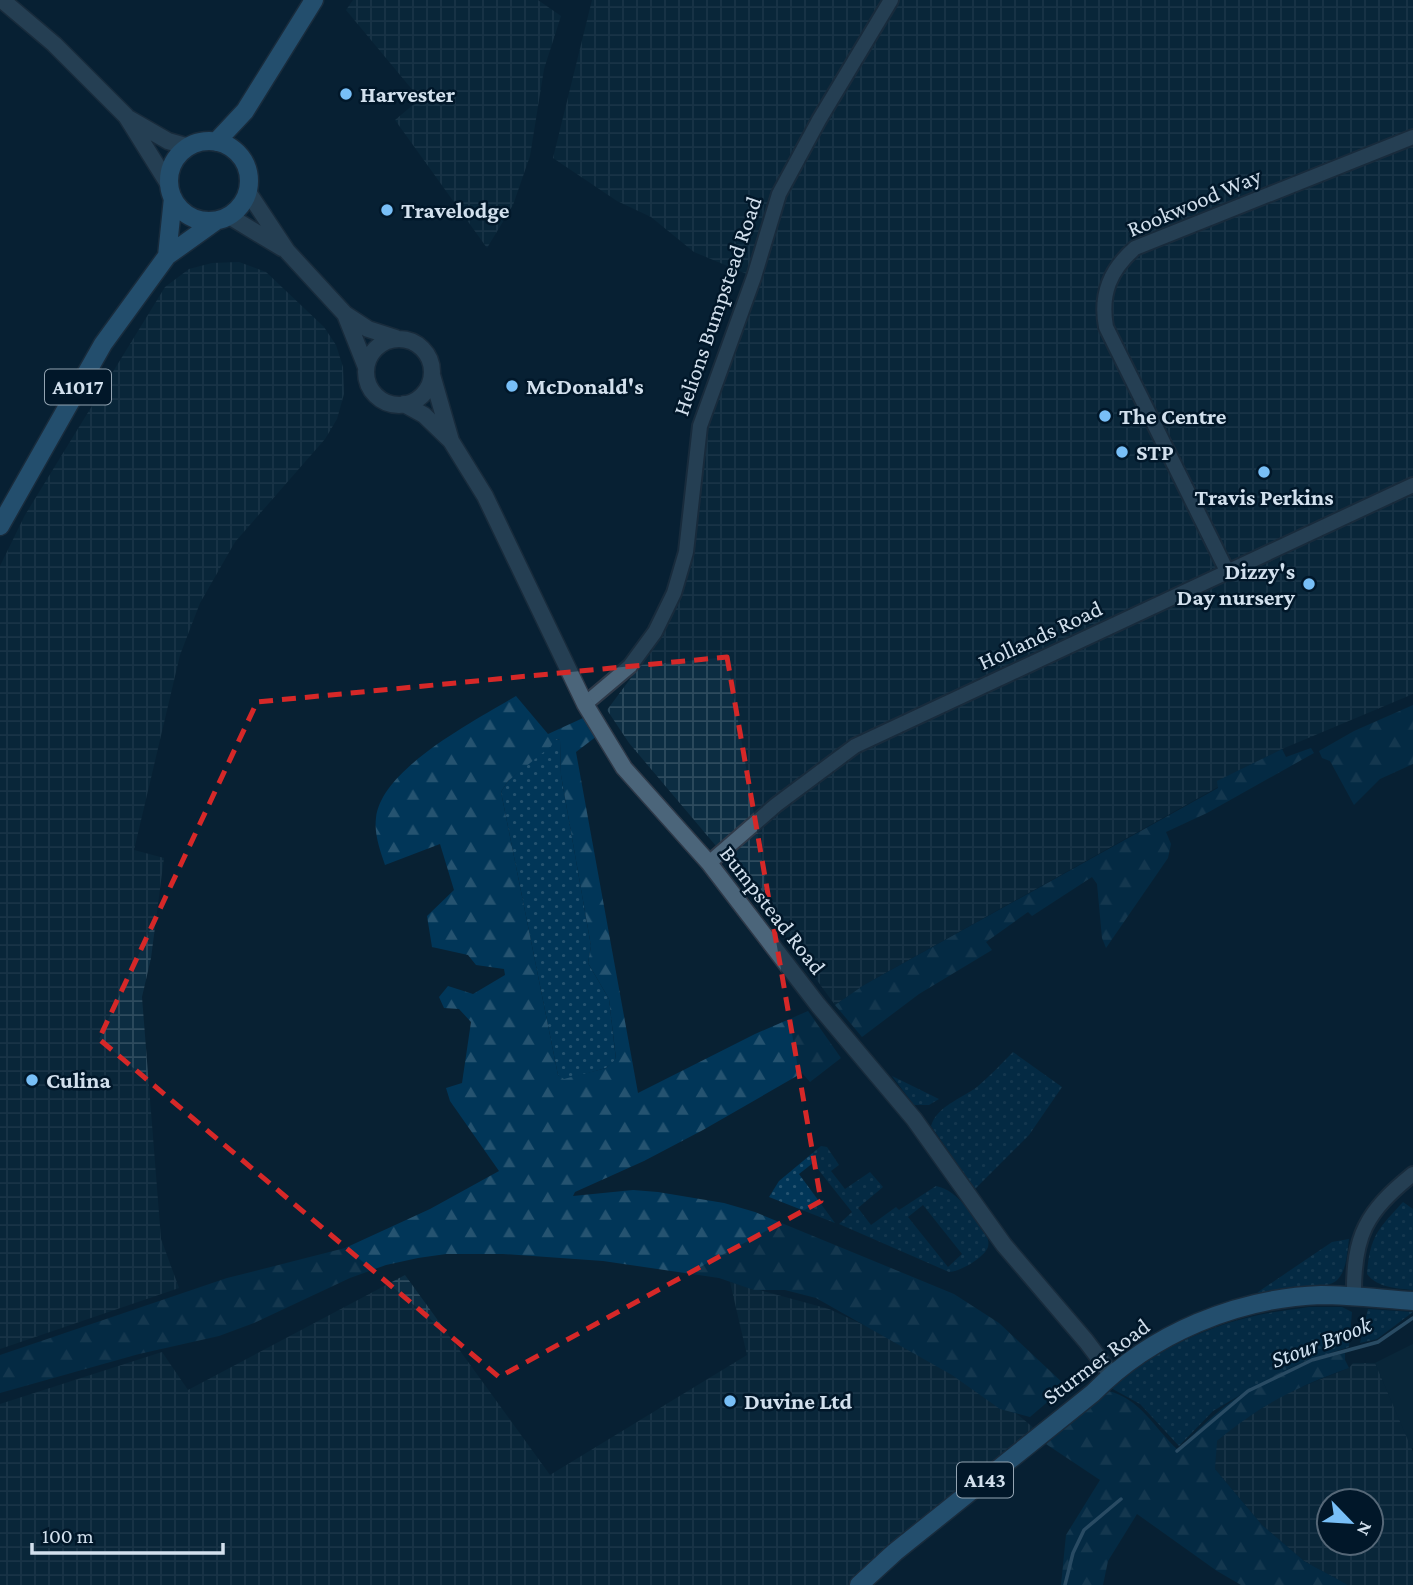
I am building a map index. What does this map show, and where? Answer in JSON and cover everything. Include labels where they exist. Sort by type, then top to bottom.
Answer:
[{"type":"main road","points":[[2,0],[54,44],[125,116],[181,210],[192,218],[223,219],[287,251]]},
{"type":"main road","points":[[216,142],[245,111],[314,0]]},
{"type":"main road","points":[[237,153],[245,111]]},
{"type":"main road","points":[[125,116],[168,141],[189,147]]},
{"type":"main road","points":[[167,256],[172,169],[178,156],[189,147],[202,142],[226,145],[237,153],[245,164],[249,178],[248,191],[240,207],[223,219]]},
{"type":"main road","points":[[248,191],[287,251],[325,289],[345,314],[366,367],[370,388],[385,402],[404,404],[422,396],[432,375],[426,352],[418,344],[368,329],[345,314]]},
{"type":"main road","name":"A1017","points":[[0,526],[103,344],[167,256],[223,219]]},
{"type":"main road","points":[[366,367],[376,348],[396,338]]},
{"type":"main road","name":"Bumpstead Road","points":[[432,375],[451,441]]},
{"type":"main road","name":"Bumpstead Road","points":[[404,404],[424,415],[451,441],[485,496],[584,704],[624,768],[709,863],[818,1005],[914,1119],[1004,1245],[1086,1340],[1111,1374]]},
{"type":"main road","name":"Sturmer Road","points":[[859,1585],[895,1552],[1093,1393],[1111,1374],[1164,1339],[1209,1318],[1288,1298],[1322,1295],[1413,1301]]},
{"type":"street","name":"Helions Bumpstead Road","points":[[584,704],[630,666],[655,632],[674,593],[688,539],[700,426],[754,277],[779,194],[819,120],[891,0]]},
{"type":"street","name":"Rookwood Way","points":[[1228,573],[1106,327],[1103,312],[1105,293],[1112,273],[1120,261],[1135,248],[1413,137]]},
{"type":"street","name":"Hollands Road","points":[[709,863],[776,805],[855,746],[1413,485]]},
{"type":"street","points":[[1354,1297],[1353,1269],[1363,1228],[1387,1195],[1413,1174]]},
{"type":"highlighted area","points":[[727,657],[821,1201],[499,1377],[99,1039],[257,702]]},
{"type":"shaded area","points":[[353,0],[538,0],[561,16],[544,69],[530,156],[513,205],[487,248],[395,120],[420,99],[346,10]]},
{"type":"shaded area","points":[[592,0],[1413,0],[1413,694],[1282,749],[1218,781],[1218,787],[864,985],[835,1005],[738,872],[629,743],[607,710],[660,639],[679,600],[691,559],[700,426],[754,277],[694,252],[651,217],[617,201],[553,158]]},
{"type":"shaded area","points":[[239,262],[266,272],[324,327],[336,345],[343,367],[344,394],[337,419],[325,439],[235,542],[200,603],[180,655],[134,850],[164,858],[151,958],[142,997],[161,1239],[179,1288],[0,1349],[0,566],[25,515],[165,287],[189,269],[212,263]]},
{"type":"shaded area","points":[[405,1275],[550,1475],[747,1355],[730,1282],[829,1309],[966,1372],[1041,1434],[859,1585],[0,1585],[0,1404],[162,1352],[188,1390]]},
{"type":"shaded area","points":[[1413,1344],[1413,1448],[1411,1448],[1375,1363]]},
{"type":"shaded area","points":[[1353,1363],[1375,1363],[1413,1452],[1413,1585],[1348,1585],[1304,1561],[1262,1525],[1215,1469],[1216,1442],[1237,1424],[1284,1394],[1349,1368]]},
{"type":"green space","points":[[516,696],[548,734],[583,718],[597,736],[576,752],[638,1093],[755,1034],[808,1011],[841,1058],[810,1082],[802,1073],[703,1130],[644,1161],[575,1192],[573,1196],[633,1190],[724,1203],[755,1212],[954,1294],[999,1323],[1066,1386],[1030,1417],[1000,1409],[952,1375],[816,1298],[785,1290],[754,1290],[719,1278],[603,1261],[503,1254],[446,1254],[386,1265],[350,1278],[254,1323],[219,1336],[139,1354],[0,1393],[0,1355],[227,1278],[345,1248],[430,1209],[499,1171],[450,1101],[446,1088],[462,1083],[471,1022],[459,1009],[444,1008],[439,997],[448,986],[473,994],[505,975],[504,969],[476,965],[468,955],[432,947],[427,916],[454,890],[440,844],[385,865],[378,842],[376,818],[382,799],[394,781],[412,764],[433,747]],"holes":[[[556,739],[560,740],[561,775],[591,946],[588,963],[609,999],[616,1059],[606,1068],[564,1079],[558,1075],[501,792],[508,781]]]},
{"type":"green space","points":[[1413,705],[1413,764],[1380,779],[1354,805],[1330,761],[1322,758],[1319,751],[1354,731]]},
{"type":"green space","points":[[556,739],[560,740],[561,775],[591,946],[588,963],[609,999],[616,1060],[606,1068],[564,1080],[558,1075],[501,792],[508,781]]},
{"type":"green space","points":[[1311,748],[1314,753],[1207,813],[1166,832],[1171,844],[1168,858],[1106,948],[1102,938],[1097,884],[1092,877],[1032,916],[1028,912],[986,942],[992,950],[919,994],[862,1037],[835,1005],[864,985],[1218,788],[1217,781],[1282,749],[1286,757]]},
{"type":"green space","points":[[1013,1052],[1062,1087],[1029,1135],[975,1189],[931,1126],[938,1113],[977,1087]]},
{"type":"green space","points":[[892,1076],[939,1099],[929,1105],[914,1105]]},
{"type":"green space","points":[[821,1146],[827,1147],[839,1165],[831,1171],[845,1189],[870,1172],[883,1187],[858,1208],[871,1225],[896,1207],[899,1210],[936,1186],[952,1193],[965,1206],[987,1236],[988,1247],[982,1256],[971,1264],[949,1272],[839,1224],[852,1212],[813,1163],[799,1174],[835,1223],[769,1197],[779,1181]],"holes":[[[923,1205],[962,1254],[948,1267],[908,1217]]]},
{"type":"green space","points":[[1403,1202],[1413,1209],[1413,1290],[1382,1285],[1367,1274],[1370,1251],[1377,1234]]},
{"type":"green space","points":[[1349,1239],[1344,1267],[1336,1281],[1311,1289],[1259,1296],[1258,1292],[1332,1242]]},
{"type":"green space","points":[[1309,1307],[1342,1307],[1352,1312],[1349,1347],[1306,1361],[1269,1378],[1213,1411],[1179,1446],[1140,1404],[1111,1388],[1142,1364],[1176,1344],[1213,1328],[1272,1312]]},
{"type":"green space","points":[[1368,1309],[1413,1312],[1377,1339],[1360,1343]]},
{"type":"green space","points":[[1345,1353],[1349,1368],[1279,1398],[1217,1441],[1215,1469],[1262,1525],[1304,1561],[1348,1585],[1241,1585],[1137,1514],[1108,1561],[1103,1585],[1061,1585],[1066,1535],[1100,1480],[1046,1444],[1108,1391],[1138,1407],[1178,1450],[1218,1412],[1248,1390],[1280,1372]]},
{"type":"waterway","name":"Stour Brook","points":[[1177,1451],[1248,1391],[1312,1360],[1378,1342],[1413,1318]]},
{"type":"waterway","name":"Stour Brook","points":[[1065,1585],[1073,1553],[1084,1530],[1121,1499]]},
{"type":"place","name":"Harvester","points":[[346,94]]},
{"type":"place","name":"Travelodge","points":[[387,210]]},
{"type":"place","name":"McDonald's","points":[[512,386]]},
{"type":"place","name":"The Centre","points":[[1105,416]]},
{"type":"place","name":"STP","points":[[1122,452]]},
{"type":"place","name":"Travis Perkins","points":[[1264,472]]},
{"type":"place","name":"Dizzy's Day nursery","points":[[1309,584]]},
{"type":"place","name":"Culina","points":[[32,1080]]},
{"type":"place","name":"Duvine Ltd","points":[[730,1401]]}]
